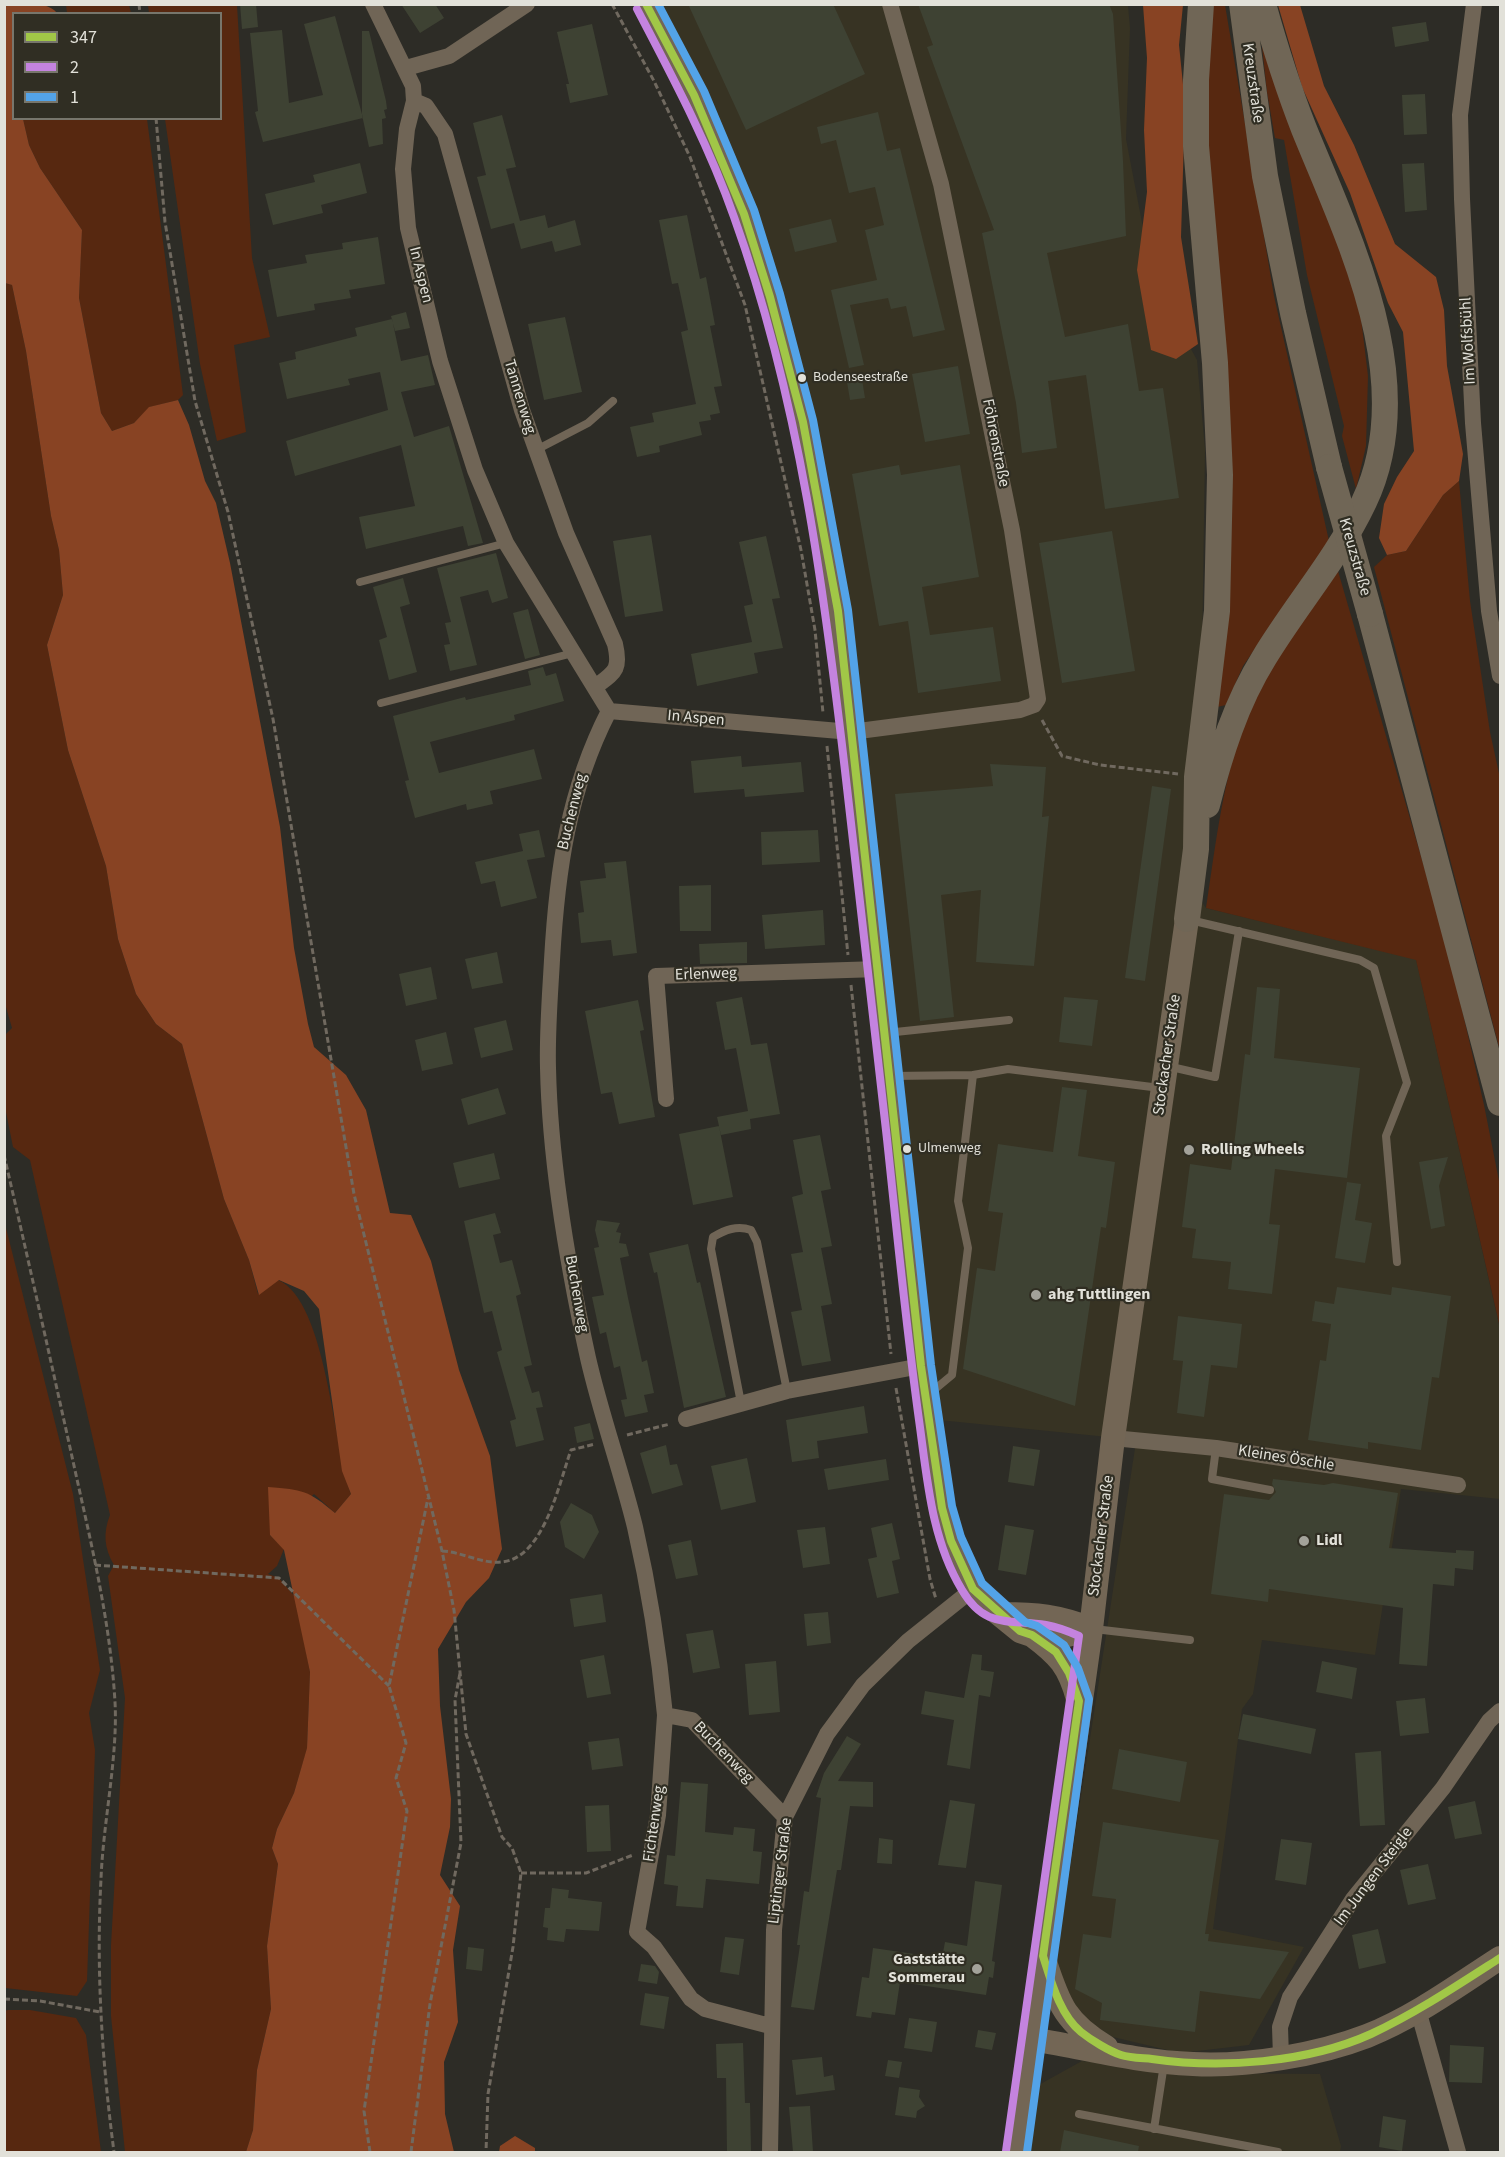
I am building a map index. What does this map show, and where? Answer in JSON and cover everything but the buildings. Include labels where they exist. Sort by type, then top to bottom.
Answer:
[{"type":"main road","points":[[1187,919],[1196,849],[1197,777],[1216,611],[1220,475],[1215,363],[1196,146],[1196,80],[1201,4]]},
{"type":"main road","name":"Kreuzstraße","points":[[1242,4],[1265,176],[1293,313],[1329,467],[1500,1103]]},
{"type":"main road","points":[[1196,849],[1220,756],[1240,704],[1263,659],[1338,551],[1349,531],[1365,500],[1378,461],[1383,429],[1380,347],[1366,286],[1285,80],[1263,4]]},
{"type":"street","name":"In Aspen","points":[[373,4],[413,86],[414,101],[407,129],[403,170],[408,228],[440,361],[475,470],[506,543],[609,711],[851,732]]},
{"type":"street","points":[[406,68],[450,56],[527,4]]},
{"type":"street","points":[[646,4],[694,94],[744,214],[770,297],[803,422],[829,556],[879,969],[921,1366],[942,1508],[951,1541],[973,1589],[987,1605],[1002,1614],[1020,1631],[1032,1635],[1064,1636],[1091,1629]]},
{"type":"street","name":"Föhrenstraße","points":[[890,4],[940,184],[981,378],[1014,541],[1038,699],[1034,705]]},
{"type":"street","name":"Im Wolfsbühl","points":[[1474,4],[1460,115],[1462,211],[1473,423],[1489,610],[1500,676]]},
{"type":"street","name":"Tannenweg","points":[[414,101],[426,106],[445,134],[522,411],[566,533],[615,644],[619,662],[614,672],[595,687]]},
{"type":"street","points":[[851,732],[1020,710],[1034,705]]},
{"type":"street","name":"Buchenweg","points":[[609,711],[591,745],[566,825],[554,916],[548,1071],[558,1177],[573,1282],[588,1360],[635,1528],[660,1664],[664,1715],[692,1720],[785,1817]]},
{"type":"street","name":"Stockacher Straße","points":[[1016,2152],[1091,1629],[1113,1438],[1187,919]]},
{"type":"street","name":"Erlenweg","points":[[666,1099],[656,976],[879,969]]},
{"type":"street","points":[[686,1419],[787,1391],[921,1366]]},
{"type":"street","name":"Kleines Öschle","points":[[1113,1438],[1216,1449],[1458,1485]]},
{"type":"street","name":"Liptinger Straße","points":[[770,2152],[770,2026],[774,1930],[785,1817],[827,1734],[863,1684],[908,1641],[973,1589]]},
{"type":"street","points":[[1002,1614],[1041,1614],[1063,1618],[1091,1629]]},
{"type":"street","points":[[1032,1635],[1056,1652],[1069,1673],[1079,1701]]},
{"type":"street","name":"Im Jungen Steigle","points":[[1281,2057],[1280,2027],[1290,1997],[1353,1899],[1443,1788],[1488,1721],[1500,1712]]},
{"type":"street","name":"Fichtenweg","points":[[664,1715],[658,1815],[637,1932],[654,1947],[691,2000],[705,2009],[770,2026]]},
{"type":"street","points":[[1043,1956],[1054,1990],[1069,2018],[1082,2032],[1121,2055]]},
{"type":"street","points":[[1032,2039],[1121,2055],[1194,2064],[1281,2057],[1327,2049],[1358,2039],[1418,2010],[1500,1958]]},
{"type":"street","points":[[1418,2010],[1458,2152]]},
{"type":"lane","points":[[536,450],[588,423],[613,400]]},
{"type":"lane","points":[[360,582],[506,543]]},
{"type":"lane","points":[[381,703],[573,653]]},
{"type":"lane","points":[[1187,919],[1360,960],[1374,968],[1407,1083],[1386,1136],[1397,1262]]},
{"type":"lane","points":[[890,1076],[973,1075],[1008,1069],[1165,1077],[1215,1077],[1239,931]]},
{"type":"lane","points":[[886,1033],[1009,1020]]},
{"type":"lane","points":[[926,1398],[952,1375],[968,1248],[958,1201],[973,1075]]},
{"type":"lane","points":[[741,1403],[711,1249],[712,1237],[724,1230],[742,1227],[751,1230],[756,1242],[787,1391]]},
{"type":"lane","points":[[1216,1449],[1212,1479],[1270,1490]]},
{"type":"lane","points":[[1091,1629],[1190,1640]]},
{"type":"lane","points":[[1154,2128],[1164,2061]]},
{"type":"lane","points":[[1079,2114],[1278,2152]]},
{"type":"path","points":[[612,4],[654,81],[690,157],[745,305],[801,550],[815,630],[893,1371],[930,1579],[942,1615]]},
{"type":"path","points":[[156,120],[165,222],[195,401],[228,512],[273,719],[354,1194],[429,1496],[454,1610],[468,1745],[484,1780],[502,1837],[512,1848],[521,1873],[513,1947],[488,2094],[486,2152]]},
{"type":"path","points":[[1034,705],[1062,756],[1100,765],[1197,777]]},
{"type":"path","points":[[4,1155],[109,1633],[115,1705],[101,1879],[100,2012],[102,2061],[114,2152]]},
{"type":"path","points":[[442,1551],[499,1563],[514,1560],[540,1537],[571,1449],[686,1419]]},
{"type":"path","points":[[370,2152],[364,2111],[407,1811],[396,1778],[406,1743],[389,1686],[429,1496]]},
{"type":"path","points":[[95,1565],[279,1578],[389,1686]]},
{"type":"path","points":[[411,2152],[430,2004],[461,1843],[455,1700],[460,1667]]},
{"type":"path","points":[[521,1873],[586,1873],[652,1847]]},
{"type":"path","points":[[4,1999],[40,2001],[100,2012]]},
{"type":"shaded area","points":[[5,4],[40,4],[56,12],[12,12],[12,120],[23,120],[29,145],[40,168],[82,230],[79,298],[101,413],[112,431],[134,423],[149,407],[178,400],[189,425],[205,481],[216,503],[230,563],[280,827],[294,948],[314,1047],[346,1075],[366,1110],[390,1213],[411,1215],[431,1261],[459,1370],[490,1456],[502,1549],[489,1578],[466,1602],[438,1649],[440,1706],[451,1799],[450,1827],[440,1875],[460,1906],[453,1950],[458,2022],[444,2062],[445,2114],[454,2152],[246,2152],[253,2130],[257,2070],[271,2009],[267,1946],[278,1864],[272,1848],[277,1829],[294,1793],[307,1748],[310,1672],[284,1550],[270,1535],[268,1487],[289,1489],[311,1495],[335,1513],[351,1494],[342,1471],[319,1309],[304,1291],[279,1280],[259,1295],[249,1260],[224,1199],[182,1044],[156,1024],[136,994],[118,939],[106,866],[68,750],[47,645],[63,595],[59,550],[51,516],[26,351],[12,285],[5,283]]},
{"type":"shaded area","points":[[66,5],[129,5],[131,12],[67,12]]},
{"type":"shaded area","points":[[148,5],[237,5],[252,258],[270,337],[234,345],[246,432],[217,441],[200,364],[165,120],[222,120],[222,12],[149,12]]},
{"type":"shaded area","points":[[650,5],[1128,5],[1130,28],[1126,139],[1144,233],[1164,300],[1197,360],[1205,449],[1202,657],[1182,873],[1206,908],[1416,959],[1500,1329],[1500,1499],[1401,1489],[1375,1655],[1262,1640],[1253,1694],[1242,1709],[1213,1929],[1304,1947],[1249,2045],[1180,2053],[1113,2037],[1069,2010],[1053,1977],[1136,1442],[1108,1437],[939,1420],[861,733],[778,298]]},
{"type":"shaded area","points":[[1143,5],[1183,5],[1179,45],[1185,104],[1181,237],[1198,344],[1176,359],[1151,350],[1137,270],[1147,192],[1144,130],[1147,58]]},
{"type":"shaded area","points":[[1210,5],[1225,5],[1274,296],[1329,541],[1243,666],[1226,705],[1217,707],[1204,108]]},
{"type":"shaded area","points":[[1278,5],[1300,5],[1324,86],[1354,145],[1395,244],[1436,277],[1444,310],[1447,366],[1463,454],[1459,481],[1443,495],[1406,551],[1387,555],[1379,538],[1384,504],[1397,477],[1414,451],[1403,332],[1388,303],[1350,193],[1302,87]]},
{"type":"shaded area","points":[[1259,19],[1350,272],[1361,318],[1368,376],[1366,446],[1356,489],[1342,436],[1344,426],[1307,275],[1284,140],[1275,138]]},
{"type":"shaded area","points":[[23,120],[147,120],[183,395],[178,400],[150,407],[134,423],[112,431],[101,413],[79,298],[82,230],[40,168],[29,145]]},
{"type":"shaded area","points":[[5,283],[12,285],[26,351],[51,516],[59,550],[63,595],[47,645],[68,750],[106,866],[118,939],[136,994],[156,1024],[182,1044],[224,1199],[249,1260],[258,1294],[278,1280],[294,1293],[308,1316],[326,1377],[351,1494],[335,1513],[314,1494],[270,1535],[284,1549],[277,1566],[268,1574],[279,1578],[296,1598],[310,1672],[307,1749],[294,1793],[277,1829],[272,1848],[278,1864],[267,1946],[271,2009],[257,2070],[253,2130],[246,2152],[125,2152],[111,2016],[111,1945],[125,1698],[108,1576],[114,1565],[108,1553],[106,1540],[106,1528],[110,1515],[30,1160],[13,1147],[5,1107],[4,1036],[12,1028],[4,1000]]},
{"type":"shaded area","points":[[1459,481],[1470,601],[1490,732],[1500,778],[1500,1051],[1374,567],[1387,555],[1406,551],[1443,495]]},
{"type":"shaded area","points":[[1338,571],[1448,949],[1484,1105],[1500,1186],[1500,1328],[1416,960],[1206,908],[1226,785],[1248,713],[1277,658]]},
{"type":"shaded area","points":[[5,1224],[73,1494],[100,1670],[89,1713],[95,1750],[87,1981],[77,1996],[5,1988]]},
{"type":"shaded area","points":[[30,2010],[76,2018],[86,2035],[101,2152],[5,2152],[4,2011]]},
{"type":"shaded area","points":[[1082,2061],[1191,2073],[1320,2074],[1341,2146],[1340,2152],[1026,2152],[1035,2087]]},
{"type":"shaded area","points":[[515,2136],[535,2148],[535,2152],[499,2152],[500,2146]]},
{"type":"transit line","name":"347","points":[[646,4],[694,95],[744,214],[770,297],[803,422],[838,611],[921,1366],[942,1508],[951,1541],[973,1589],[1020,1631],[1032,1635],[1056,1652],[1069,1673],[1079,1701],[1043,1956],[1057,1997],[1067,2016],[1081,2032],[1121,2055],[1178,2062],[1263,2061],[1319,2052],[1371,2034],[1421,2008],[1500,1958]]},
{"type":"transit line","name":"1","points":[[658,4],[704,91],[754,210],[780,294],[813,420],[848,610],[931,1365],[952,1506],[961,1537],[982,1583],[1025,1622],[1037,1626],[1064,1645],[1078,1668],[1089,1699],[1027,2152]]},
{"type":"transit line","name":"2","points":[[637,9],[689,111],[724,190],[757,286],[793,427],[819,571],[839,716],[910,1350],[928,1485],[937,1529],[943,1550],[962,1590],[979,1611],[998,1620],[1046,1625],[1079,1636],[1006,2151]]},
{"type":"place","name":"Bodenseestraße","points":[[802,378]]},
{"type":"place","name":"Ulmenweg","points":[[907,1149]]},
{"type":"place","name":"Rolling Wheels","points":[[1189,1150]]},
{"type":"place","name":"ahg Tuttlingen","points":[[1036,1295]]},
{"type":"place","name":"Lidl","points":[[1304,1541]]},
{"type":"place","name":"Gaststätte Sommerau","points":[[977,1969]]}]
